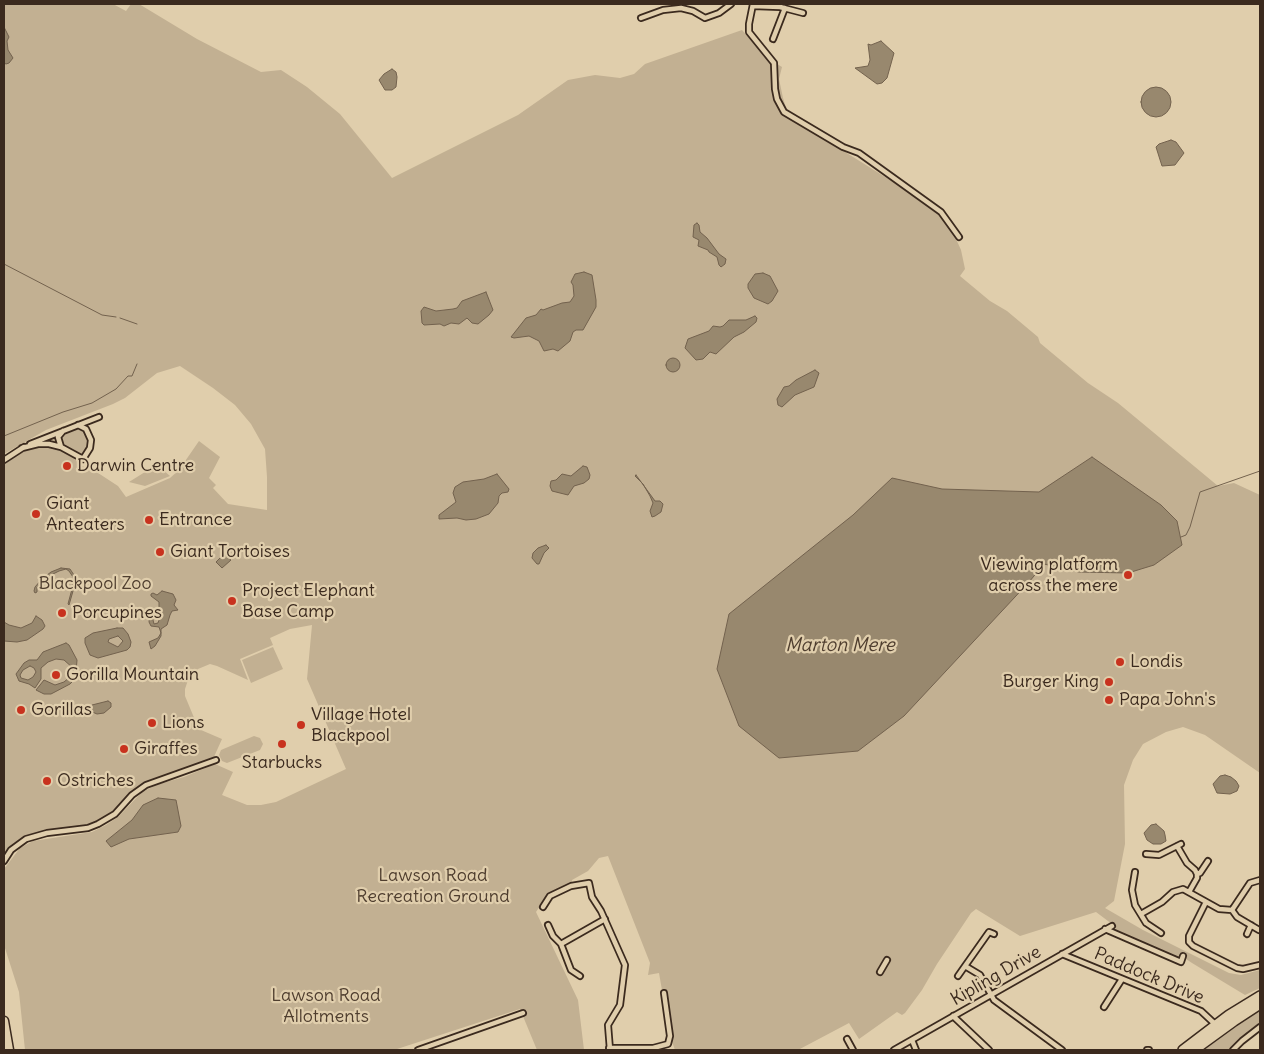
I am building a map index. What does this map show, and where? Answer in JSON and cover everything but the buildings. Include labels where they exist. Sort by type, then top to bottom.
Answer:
[{"type":"highway","points":[[1183,1050],[1260,996]]},
{"type":"highway","points":[[1194,1050],[1218,1027],[1260,1004]]},
{"type":"main road","points":[[4,1021],[8,1050]]},
{"type":"street","points":[[641,18],[663,10],[681,8],[693,11],[705,18],[719,13],[732,4]]},
{"type":"street","points":[[803,13],[785,8],[753,5],[748,28],[749,32],[774,63],[777,99],[784,112],[843,147],[859,153],[941,212],[959,237]]},
{"type":"street","points":[[773,39],[785,8]]},
{"type":"street","points":[[4,460],[22,448],[98,417],[90,425],[88,432]]},
{"type":"street","points":[[22,448],[38,444],[61,446],[83,459],[91,444],[88,432],[84,427],[78,425]]},
{"type":"street","points":[[61,446],[58,437],[63,430]]},
{"type":"street","points":[[4,861],[11,850],[26,839],[47,833],[88,828],[98,824],[115,814],[132,795],[146,785],[216,760]]},
{"type":"street","points":[[1146,854],[1159,855],[1179,845],[1187,863],[1197,874],[1197,878],[1189,892]]},
{"type":"street","points":[[1197,874],[1200,873],[1208,861]]},
{"type":"street","points":[[1135,872],[1132,896],[1135,905],[1146,923],[1161,933]]},
{"type":"street","points":[[1232,910],[1250,883],[1260,880]]},
{"type":"street","points":[[544,907],[550,896],[571,886],[589,883],[592,896],[605,919],[625,965],[620,1005],[608,1025],[610,1049],[657,1049],[667,1044],[670,1036],[664,993]]},
{"type":"street","points":[[1141,914],[1162,902],[1173,892],[1183,889],[1219,909],[1232,910]]},
{"type":"street","points":[[1206,902],[1191,930],[1190,942],[1198,949],[1232,966],[1243,969],[1260,965]]},
{"type":"street","points":[[1232,910],[1237,917],[1259,930]]},
{"type":"street","points":[[561,944],[605,919]]},
{"type":"street","points":[[548,925],[561,944],[572,970],[580,976]]},
{"type":"street","points":[[1247,934],[1251,925]]},
{"type":"street","name":"Kipling Drive","points":[[894,1050],[1112,926]]},
{"type":"street","points":[[1105,929],[1181,962],[1183,956]]},
{"type":"street","points":[[958,974],[989,932],[994,934]]},
{"type":"street","points":[[1219,960],[1222,953]]},
{"type":"street","name":"Paddock Drive","points":[[1062,954],[1201,1012],[1218,1027]]},
{"type":"street","points":[[880,972],[887,960]]},
{"type":"street","points":[[965,966],[980,975],[994,1000],[1062,1050]]},
{"type":"street","points":[[1104,1007],[1122,980]]},
{"type":"street","points":[[418,1050],[523,1013]]},
{"type":"street","points":[[953,1016],[989,1050]]},
{"type":"street","points":[[1233,1050],[1260,1027]]},
{"type":"street","points":[[847,1039],[853,1050]]},
{"type":"street","points":[[912,1040],[916,1050]]},
{"type":"green space","points":[[4,4],[113,4],[126,11],[131,4],[139,4],[197,39],[261,72],[281,70],[307,87],[340,114],[392,178],[518,115],[568,80],[595,75],[620,78],[634,74],[645,64],[742,30],[767,58],[782,67],[779,79],[789,117],[898,185],[939,215],[952,230],[961,250],[965,269],[960,276],[990,301],[1007,311],[1038,337],[1040,343],[1088,383],[1118,403],[1218,486],[1234,483],[1260,495],[1260,773],[1205,735],[1183,727],[1166,732],[1143,744],[1133,760],[1124,785],[1125,844],[1114,901],[1105,908],[1143,930],[1229,973],[1241,975],[1260,970],[1260,988],[1245,995],[1192,963],[1182,954],[1176,957],[1115,931],[1116,927],[1096,912],[1020,936],[976,909],[971,913],[922,990],[905,1013],[902,1015],[897,1012],[859,1039],[849,1023],[798,1050],[675,1050],[670,1036],[659,973],[648,975],[650,963],[608,856],[599,858],[588,871],[572,880],[571,886],[548,899],[546,897],[536,912],[578,1000],[584,1050],[537,1050],[520,1009],[394,1050],[25,1050],[19,992],[4,945],[4,869],[20,848],[33,841],[92,832],[118,817],[142,792],[215,764],[233,772],[222,795],[247,805],[276,802],[346,769],[307,679],[312,625],[290,629],[270,638],[273,645],[240,659],[248,680],[210,664],[198,669],[188,680],[185,696],[195,720],[201,730],[222,739],[213,759],[139,789],[121,808],[98,824],[47,833],[18,844],[4,861],[4,460],[14,453],[81,426],[91,440],[83,458],[89,462],[82,464],[82,466],[95,471],[118,486],[126,497],[170,478],[179,470],[199,441],[220,457],[209,478],[216,485],[213,488],[228,504],[267,510],[267,477],[265,449],[251,424],[235,405],[180,366],[157,373],[125,398],[113,404],[46,430],[4,454]]},
{"type":"green space","points":[[161,468],[170,476],[145,486],[129,482],[145,472]]},
{"type":"green space","points":[[273,647],[283,669],[251,683],[242,660]]},
{"type":"green space","points":[[254,736],[260,738],[263,744],[260,750],[227,763],[222,761],[219,755],[221,750]]},
{"type":"green space","points":[[1260,1010],[1260,1027],[1233,1050],[1202,1050],[1241,1021]]},
{"type":"water","points":[[4,27],[9,37],[7,41],[8,50],[13,58],[6,64],[4,63]]},
{"type":"water","points":[[881,41],[894,53],[887,78],[882,83],[877,84],[855,68],[868,66],[870,60],[868,44],[871,45]]},
{"type":"water","points":[[392,69],[396,72],[396,87],[392,90],[385,90],[379,80]]},
{"type":"water","points":[[1156,87],[1166,92],[1171,102],[1166,112],[1156,117],[1146,112],[1141,102],[1146,92]]},
{"type":"water","points":[[1171,140],[1176,142],[1184,153],[1175,165],[1162,166],[1156,147]]},
{"type":"water","points":[[697,223],[700,232],[719,254],[726,259],[725,264],[721,267],[717,257],[708,250],[698,246],[699,240],[693,237],[694,225]]},
{"type":"water","points":[[584,272],[592,275],[596,307],[583,330],[573,332],[570,341],[558,351],[553,349],[544,351],[539,341],[529,336],[511,337],[526,318],[536,315],[541,309],[570,302],[574,296],[571,282],[575,274]]},
{"type":"water","points":[[763,273],[770,276],[778,291],[768,304],[754,298],[748,288],[748,284],[755,274]]},
{"type":"water","points":[[486,292],[493,310],[478,324],[472,323],[467,318],[459,324],[451,323],[444,326],[440,324],[424,325],[422,323],[421,311],[424,307],[436,311],[453,309],[457,308],[462,301]]},
{"type":"water","points":[[755,316],[757,318],[756,322],[744,332],[734,337],[716,354],[710,352],[703,359],[696,360],[685,348],[688,339],[709,331],[713,326],[720,327],[729,320],[746,320]]},
{"type":"water","points":[[670,358],[676,358],[680,365],[676,372],[670,372],[666,368],[666,362]]},
{"type":"water","points":[[815,370],[819,373],[814,387],[795,395],[782,407],[778,405],[777,399],[784,387],[789,386]]},
{"type":"water","name":"Marton Mere","points":[[1092,457],[1161,505],[1177,521],[1182,545],[1154,565],[1128,573],[1079,572],[1044,564],[904,716],[858,751],[779,758],[739,726],[717,669],[729,614],[853,515],[892,478],[942,489],[1039,492]]},
{"type":"water","points":[[583,466],[587,467],[590,475],[589,479],[584,483],[574,486],[568,495],[552,491],[551,481],[556,480],[562,474],[571,476]]},
{"type":"water","points":[[497,474],[509,489],[508,492],[502,493],[499,496],[498,503],[489,514],[476,519],[466,520],[457,518],[439,519],[439,515],[456,502],[453,493],[455,487],[463,482],[484,479]]},
{"type":"water","points":[[645,487],[655,501],[660,501],[663,504],[661,512],[652,517],[650,511],[653,503]]},
{"type":"water","points":[[546,545],[549,548],[544,553],[539,564],[537,564],[532,558],[533,553],[538,548]]},
{"type":"water","points":[[224,554],[231,560],[222,568],[216,562]]},
{"type":"water","points":[[61,568],[70,569],[74,575],[73,591],[69,605],[73,577],[66,569],[47,577],[37,587],[37,592],[35,593],[34,591],[42,579],[51,572]]},
{"type":"water","points":[[162,591],[173,594],[176,600],[174,605],[178,610],[172,611],[167,625],[161,629],[161,633],[159,627],[151,626],[149,622],[150,615],[154,624],[158,623],[160,617],[154,610],[159,607],[159,602],[151,594],[157,595]]},
{"type":"water","points":[[36,616],[42,620],[45,626],[43,629],[27,640],[17,642],[4,641],[4,622],[21,628],[32,623]]},
{"type":"water","points":[[123,628],[131,642],[130,647],[127,650],[98,658],[90,655],[85,638],[93,633]],"holes":[[[118,636],[123,641],[118,647],[108,642],[109,639]]]},
{"type":"water","points":[[161,633],[155,646],[151,649],[149,642],[158,638]]},
{"type":"water","points":[[66,643],[77,660],[74,680],[51,694],[44,694],[36,690],[44,680],[55,685],[64,682],[71,676],[73,668],[64,660],[56,659],[48,662],[41,668],[41,679],[35,688],[19,681],[16,674],[24,663],[29,660],[37,660],[43,652]],"holes":[[[30,666],[36,672],[33,677],[28,680],[21,678],[20,675],[23,670]]]},
{"type":"water","points":[[108,701],[111,703],[111,707],[104,713],[97,714],[90,711],[92,705]]},
{"type":"water","points":[[1225,775],[1236,781],[1239,786],[1237,791],[1230,794],[1217,793],[1213,784],[1220,776]]},
{"type":"water","points":[[158,798],[176,800],[181,826],[178,832],[129,839],[111,847],[106,841],[132,820],[143,805]]},
{"type":"water","points":[[1156,824],[1164,831],[1166,841],[1161,844],[1153,844],[1147,840],[1144,833],[1151,825]]},
{"type":"waterway","points":[[4,264],[102,315],[116,317]]},
{"type":"waterway","points":[[120,318],[137,324]]},
{"type":"waterway","points":[[4,436],[63,412],[92,403],[116,389],[128,376],[132,376],[137,364]]},
{"type":"waterway","points":[[1181,537],[1186,535],[1190,527],[1200,492],[1260,471]]},
{"type":"place","name":"Darwin Centre","points":[[67,466]]},
{"type":"place","name":"Giant Anteaters","points":[[36,514]]},
{"type":"place","name":"Entrance","points":[[149,520]]},
{"type":"place","name":"Giant Tortoises","points":[[160,552]]},
{"type":"place","name":"Viewing platform across the mere","points":[[1128,575]]},
{"type":"place","name":"Project Elephant Base Camp","points":[[232,601]]},
{"type":"place","name":"Porcupines","points":[[62,613]]},
{"type":"place","name":"Londis","points":[[1120,662]]},
{"type":"place","name":"Gorilla Mountain","points":[[56,675]]},
{"type":"place","name":"Burger King","points":[[1109,682]]},
{"type":"place","name":"Papa John's","points":[[1109,700]]},
{"type":"place","name":"Gorillas","points":[[21,710]]},
{"type":"place","name":"Lions","points":[[152,723]]},
{"type":"place","name":"Village Hotel Blackpool","points":[[301,725]]},
{"type":"place","name":"Starbucks","points":[[282,744]]},
{"type":"place","name":"Giraffes","points":[[124,749]]},
{"type":"place","name":"Ostriches","points":[[47,781]]},
{"type":"park label","name":"Blackpool Zoo","points":[[95,584]]},
{"type":"park label","name":"Lawson Road Recreation Ground","points":[[433,886]]},
{"type":"park label","name":"Lawson Road Allotments","points":[[326,1006]]}]
